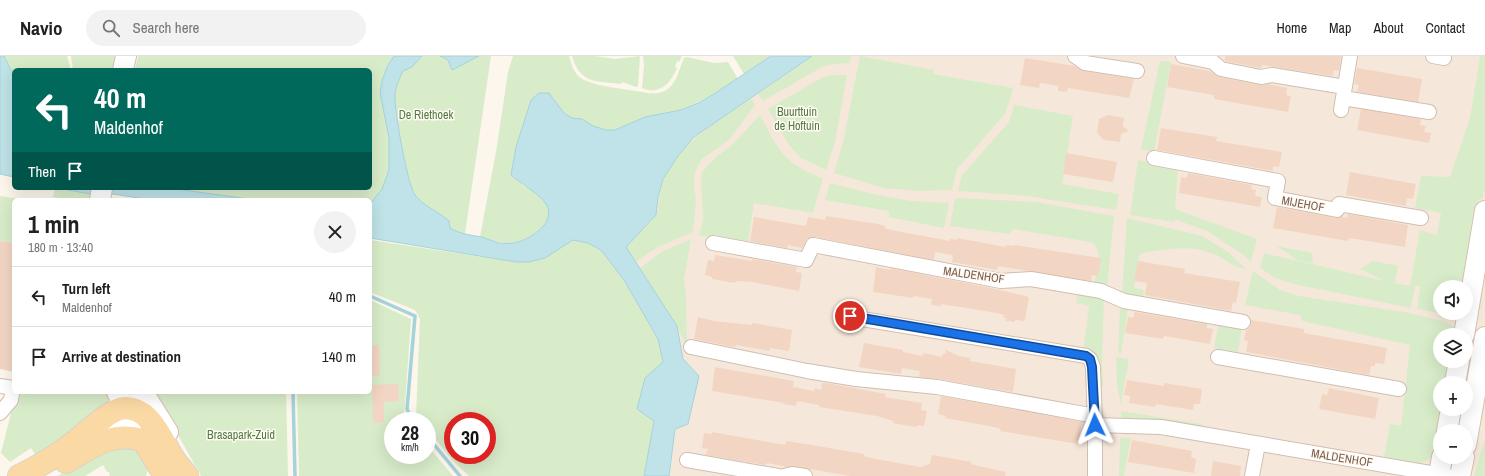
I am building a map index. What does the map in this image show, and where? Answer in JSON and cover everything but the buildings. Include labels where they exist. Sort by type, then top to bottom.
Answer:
[{"type":"main road","points":[[29,475],[127,403],[150,420],[175,462],[178,473]]},
{"type":"main road","points":[[29,475],[104,440],[122,436],[143,440],[178,473]]},
{"type":"street","points":[[123,68],[126,56]]},
{"type":"street","points":[[1075,56],[1085,63],[1137,71]]},
{"type":"street","points":[[1183,56],[1213,62],[1221,69],[1262,77],[1272,75],[1343,98],[1429,112]]},
{"type":"street","points":[[1343,98],[1350,56]]},
{"type":"street","name":"MIJEHOF","points":[[1154,158],[1278,181],[1275,198],[1337,210],[1339,204],[1421,218]]},
{"type":"street","points":[[1465,328],[1485,211]]},
{"type":"street","name":"MALDENHOF","points":[[712,243],[806,260],[813,245],[1001,281],[1031,279],[1101,291],[1124,301],[1243,322]]},
{"type":"street","points":[[850,316],[1086,356],[1090,359],[1092,367],[1095,421],[1095,476]]},
{"type":"street","points":[[1470,424],[1485,338]]},
{"type":"street","name":"MALDENHOF","points":[[691,347],[807,371],[856,379],[936,387],[1095,421],[1161,427],[1258,444],[1442,471]]},
{"type":"street","points":[[1218,357],[1399,389]]},
{"type":"street","points":[[0,386],[12,388]]},
{"type":"street","points":[[0,413],[11,400],[12,394]]},
{"type":"street","points":[[127,403],[143,440]]},
{"type":"street","points":[[104,440],[127,403]]},
{"type":"street","points":[[1252,476],[1258,444]]},
{"type":"street","points":[[687,460],[778,476]]},
{"type":"street","points":[[1460,476],[1463,464]]},
{"type":"street","points":[[784,476],[792,474],[805,476]]},
{"type":"shaded area","points":[[812,56],[1485,56],[1485,476],[669,476],[675,429],[699,376],[683,359],[677,326],[626,247],[694,137]]},
{"type":"green space","points":[[4,56],[67,56],[70,68],[12,68],[12,72]]},
{"type":"green space","points":[[71,56],[116,56],[113,68],[73,68]]},
{"type":"green space","name":"De Riethoek","points":[[138,56],[491,56],[465,234],[372,216],[372,198],[242,198],[184,190],[372,190],[372,68],[135,68]]},
{"type":"green space","points":[[513,56],[569,56],[571,64],[578,76],[584,80],[591,83],[647,93],[663,92],[668,89],[676,79],[684,58],[687,57],[714,63],[728,62],[738,79],[714,94],[681,110],[645,117],[615,130],[606,130],[593,126],[582,119],[572,118],[564,113],[552,96],[521,184],[544,200],[549,210],[549,217],[540,230],[533,235],[518,242],[503,243],[480,237],[497,146],[508,72]]},
{"type":"green space","points":[[572,56],[595,56],[615,59],[639,56],[638,86],[636,87],[622,82],[621,84],[590,79],[580,72],[575,65]]},
{"type":"green space","points":[[643,56],[682,56],[679,62],[677,61],[675,67],[677,68],[671,79],[664,87],[648,90],[642,88],[644,65]]},
{"type":"green space","points":[[733,56],[771,56],[744,74]]},
{"type":"green space","points":[[812,56],[851,56],[850,63],[833,64],[822,67],[763,101],[758,94]]},
{"type":"green space","points":[[860,56],[934,70],[933,74],[1013,88],[1005,114],[957,169],[952,190],[918,191],[884,188],[834,173],[843,142]]},
{"type":"green space","points":[[1480,56],[1485,56],[1485,187],[1483,198],[1478,200],[1468,280],[1433,280],[1433,312],[1417,309],[1420,286],[1415,286],[1411,308],[1294,284],[1275,278],[1260,268],[1264,253],[1385,281],[1360,269],[1373,261],[1398,266],[1395,283],[1410,286],[1420,230],[1437,235],[1441,213],[1415,208],[1421,176],[1450,177],[1470,118]]},
{"type":"green space","points":[[1160,61],[1171,62],[1154,152],[1141,149]]},
{"type":"green space","name":"Buurttuin de Hoftuin","points":[[847,75],[835,142],[826,170],[801,158],[789,145],[768,109],[823,77]]},
{"type":"green space","points":[[751,99],[755,105],[729,140],[702,159],[695,172],[694,184],[696,202],[693,232],[658,247],[636,262],[626,247],[648,225],[657,213],[662,182],[672,165],[691,142],[702,132]]},
{"type":"green space","points":[[1014,105],[1073,116],[1062,184],[1119,194],[1116,210],[1027,196],[958,191],[962,175],[1009,122]]},
{"type":"green space","points":[[760,115],[775,143],[787,158],[791,162],[823,179],[813,213],[754,203],[748,241],[699,236],[703,219],[701,183],[702,172],[716,157],[731,146]]},
{"type":"green space","points":[[1138,160],[1178,168],[1175,209],[1257,239],[1251,262],[1242,254],[1207,231],[1177,220],[1174,220],[1174,222],[1130,215]]},
{"type":"green space","points":[[830,183],[877,195],[911,201],[949,203],[944,228],[889,217],[889,211],[825,200]]},
{"type":"green space","points":[[55,190],[68,190],[91,194],[90,198],[53,197]]},
{"type":"green space","points":[[0,196],[13,198],[12,243],[0,241]]},
{"type":"green space","points":[[955,199],[1036,202],[1114,216],[1107,287],[1094,285],[1099,256],[1098,251],[1091,242],[1013,229],[1009,234],[950,226]]},
{"type":"green space","points":[[1127,218],[1202,236],[1228,252],[1246,269],[1237,267],[1213,254],[1196,249],[1178,248],[1142,253],[1139,256],[1134,288],[1144,290],[1143,298],[1122,294]]},
{"type":"green space","points":[[691,239],[684,280],[686,295],[687,348],[677,326],[640,268],[663,251]]},
{"type":"green space","points":[[372,240],[516,262],[545,258],[573,240],[588,243],[601,250],[624,280],[658,339],[663,362],[645,378],[654,421],[644,476],[469,476],[456,464],[496,464],[496,412],[444,412],[444,450],[436,440],[436,412],[416,412],[420,319],[415,310],[372,293]]},
{"type":"green space","points":[[1276,246],[1312,253],[1313,263],[1299,261]]},
{"type":"green space","points":[[1253,271],[1280,290],[1299,296],[1410,313],[1445,322],[1456,328],[1433,328],[1433,368],[1451,368],[1449,376],[1433,376],[1433,416],[1443,416],[1442,424],[1433,424],[1433,455],[1426,461],[1419,463],[1404,465],[1383,462],[1390,424],[1401,426],[1410,345],[1302,321],[1300,315],[1245,305]]},
{"type":"green space","points":[[1078,293],[1104,297],[1102,362],[1103,386],[1096,386],[1083,353],[1089,306],[1076,303]]},
{"type":"green space","points":[[372,301],[411,319],[404,412],[384,412],[384,464],[436,464],[436,456],[453,476],[299,476],[297,394],[372,394]]},
{"type":"green space","points":[[1120,308],[1128,309],[1121,354],[1118,352]]},
{"type":"green space","points":[[1219,322],[1242,326],[1238,352],[1214,348]]},
{"type":"green space","points":[[1116,357],[1129,359],[1121,405],[1117,385]]},
{"type":"green space","points":[[18,394],[109,394],[108,403],[76,433],[35,454],[31,448],[10,462],[1,453],[11,413],[9,410]]},
{"type":"green space","name":"Brasapark-Zuid","points":[[155,394],[286,394],[288,476],[201,476]]},
{"type":"green space","points":[[1121,411],[1202,424],[1201,430],[1121,420]]},
{"type":"green space","points":[[1120,438],[1131,438],[1124,476],[1119,476]]},
{"type":"green space","points":[[1485,438],[1485,476],[1474,476]]},
{"type":"green space","points":[[109,444],[135,445],[148,469],[146,476],[110,476],[109,472],[107,472],[103,465],[85,476],[58,476]]},
{"type":"water","points":[[0,56],[4,56],[12,72],[12,177],[0,174]]},
{"type":"water","points":[[394,56],[422,56],[412,67],[403,71],[395,92],[395,103],[408,177],[415,195],[418,199],[449,221],[450,228],[465,234],[506,244],[519,242],[530,237],[541,229],[548,217],[548,209],[544,201],[511,175],[516,147],[531,100],[539,93],[549,93],[564,113],[572,118],[582,119],[593,126],[606,130],[615,130],[645,117],[681,110],[698,103],[771,56],[812,56],[694,137],[678,156],[663,179],[658,197],[656,215],[626,247],[677,326],[683,359],[699,376],[688,424],[675,429],[669,476],[644,476],[654,421],[637,409],[645,378],[663,362],[658,339],[624,280],[601,250],[588,243],[573,240],[545,258],[529,262],[516,262],[372,238],[372,202],[382,189],[389,170],[389,138],[380,93],[387,67]]},
{"type":"water","points":[[440,56],[479,56],[452,70],[448,60]]},
{"type":"water","points":[[68,190],[184,190],[242,198],[138,198],[113,194],[91,194]]},
{"type":"waterway","points":[[372,297],[415,316],[407,409],[408,412]]},
{"type":"waterway","points":[[293,394],[295,476]]},
{"type":"waterway","points":[[436,447],[460,476]]},
{"type":"route","points":[[850,316],[1086,356],[1092,363],[1095,425]]}]
